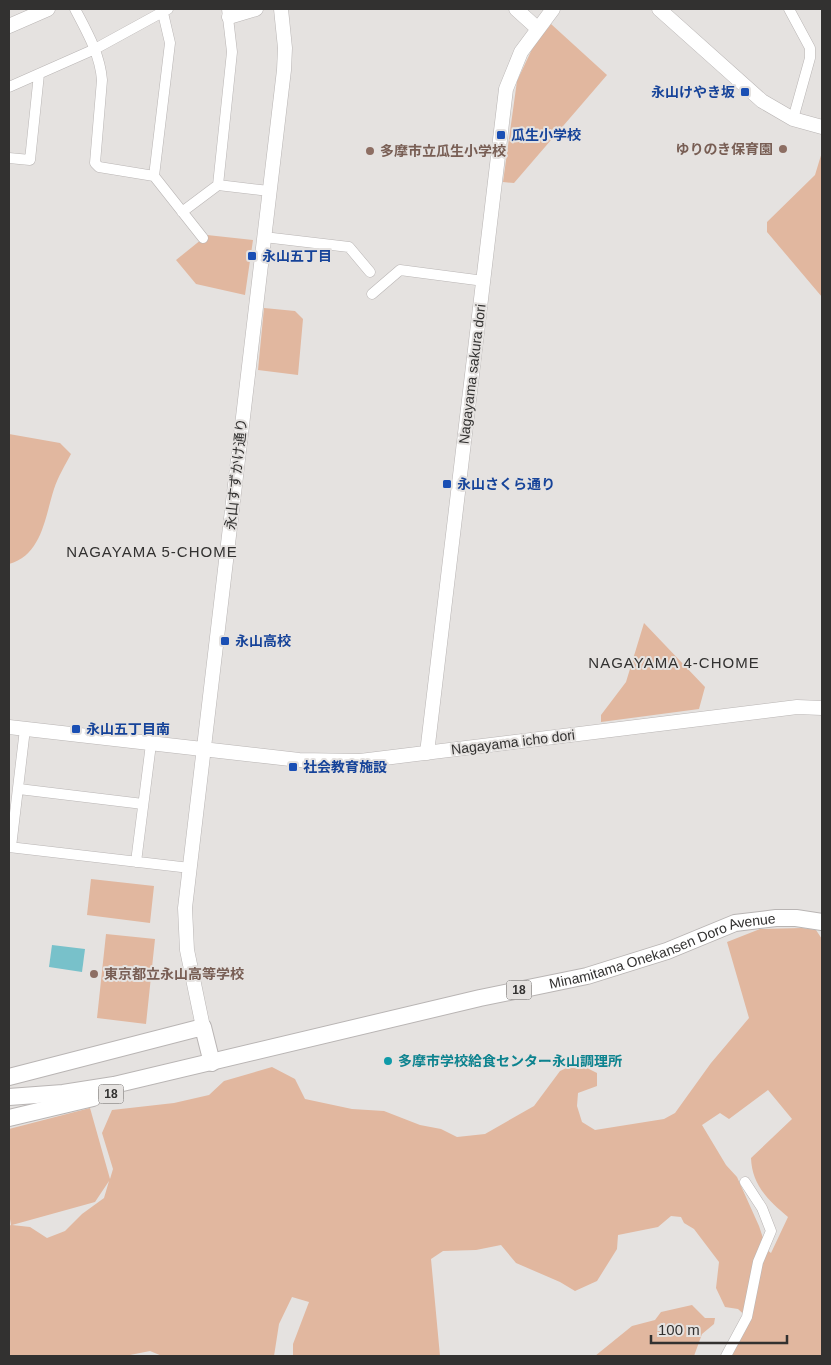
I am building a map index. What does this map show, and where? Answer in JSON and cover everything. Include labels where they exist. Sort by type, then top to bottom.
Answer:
[{"type":"main road","name":"Minamitama Onekansen Doro Avenue","points":[[9,1097],[63,1093],[96,1088],[198,1064],[212,1063],[480,998],[610,970],[667,951],[735,923],[776,918],[796,918],[822,922]]},
{"type":"main road","points":[[9,1077],[203,1027],[212,1063]]},
{"type":"main road","name":"Minamitama Onekansen Doro Avenue","points":[[9,1118],[200,1070],[212,1063]]},
{"type":"street","points":[[9,26],[48,9]]},
{"type":"street","points":[[75,9],[95,49],[101,67],[102,80],[95,163],[99,168],[154,176],[203,238]]},
{"type":"street","points":[[218,184],[232,52],[228,13],[256,9]]},
{"type":"street","name":"永山すずかけ通り","points":[[203,1027],[187,950],[185,908],[270,191],[285,48],[281,9]]},
{"type":"street","points":[[516,9],[537,28]]},
{"type":"street","name":"Nagayama sakura dori","points":[[427,753],[506,89],[520,52],[553,9]]},
{"type":"street","points":[[659,9],[762,101],[793,119],[822,127]]},
{"type":"street","points":[[789,9],[810,48],[810,58],[793,119]]},
{"type":"street","points":[[9,88],[95,49],[166,11],[170,43],[154,176]]},
{"type":"street","points":[[9,158],[30,160],[39,74]]},
{"type":"street","points":[[182,212],[218,184],[270,191]]},
{"type":"street","points":[[264,237],[350,247],[370,272]]},
{"type":"street","points":[[372,294],[400,270],[484,281]]},
{"type":"street","name":"Nagayama icho dori","points":[[9,727],[203,750],[337,762],[427,753],[798,707],[822,708]]},
{"type":"street","points":[[25,729],[19,789],[10,847],[190,868]]},
{"type":"street","points":[[136,862],[151,744]]},
{"type":"street","points":[[19,789],[143,804]]},
{"type":"street","points":[[726,1356],[747,1317],[758,1262],[770,1231],[762,1208],[745,1182]]},
{"type":"shaded area","points":[[551,24],[607,75],[514,183],[503,182],[517,81],[533,47]]},
{"type":"shaded area","points":[[822,152],[822,297],[767,232],[767,222],[815,175]]},
{"type":"shaded area","points":[[207,235],[253,240],[245,295],[196,284],[176,260]]},
{"type":"shaded area","points":[[264,308],[295,311],[303,319],[298,375],[258,370]]},
{"type":"shaded area","points":[[9,434],[60,443],[71,454],[56,485],[45,523],[35,544],[20,559],[9,564]]},
{"type":"shaded area","points":[[644,623],[705,687],[699,709],[601,722],[601,715],[626,682]]},
{"type":"shaded area","points":[[91,879],[154,886],[150,923],[87,915]]},
{"type":"shaded area","points":[[802,928],[816,930],[822,939],[822,1356],[729,1356],[750,1320],[738,1309],[725,1307],[716,1288],[719,1262],[694,1229],[684,1223],[681,1217],[671,1216],[658,1227],[618,1235],[617,1249],[597,1281],[575,1291],[560,1282],[516,1263],[501,1245],[476,1250],[443,1251],[431,1259],[440,1356],[293,1356],[293,1344],[309,1302],[292,1297],[279,1324],[274,1356],[162,1356],[150,1351],[125,1356],[9,1356],[9,1226],[11,1225],[9,1213],[9,1129],[90,1108],[110,1179],[113,1169],[102,1133],[112,1110],[174,1103],[209,1095],[224,1081],[272,1067],[295,1079],[305,1099],[352,1109],[384,1111],[420,1125],[441,1129],[457,1137],[485,1134],[534,1106],[560,1071],[577,1063],[597,1073],[597,1086],[578,1093],[577,1106],[582,1122],[595,1130],[664,1119],[675,1113],[711,1063],[749,1018],[727,942],[760,929]],"holes":[[[768,1090],[792,1119],[751,1158],[754,1176],[762,1191],[788,1217],[771,1253],[767,1250],[759,1226],[737,1177],[726,1165],[702,1125],[720,1113],[729,1119]],[[109,1181],[104,1198],[82,1214],[65,1231],[47,1238],[30,1227],[12,1225],[95,1202]]]},
{"type":"shaded area","points":[[106,934],[155,939],[146,1024],[97,1018]]},
{"type":"shaded area","points":[[692,1305],[705,1318],[715,1318],[714,1324],[702,1334],[694,1356],[595,1356],[632,1326],[655,1320],[661,1312]]},
{"type":"water","points":[[52,945],[85,949],[82,972],[49,967]]},
{"type":"place","name":"永山けやき坂","points":[[745,92]]},
{"type":"place","name":"瓜生小学校","points":[[501,135]]},
{"type":"place","name":"ゆりのき保育園","points":[[783,149]]},
{"type":"place","name":"多摩市立瓜生小学校","points":[[370,151]]},
{"type":"place","name":"永山五丁目","points":[[252,256]]},
{"type":"place","name":"永山さくら通り","points":[[447,484]]},
{"type":"place","name":"永山高校","points":[[225,641]]},
{"type":"place","name":"永山五丁目南","points":[[76,729]]},
{"type":"place","name":"社会教育施設","points":[[293,767]]},
{"type":"place","name":"東京都立永山高等学校","points":[[94,974]]},
{"type":"place","name":"多摩市学校給食センター永山調理所","points":[[388,1061]]},
{"type":"district","name":"NAGAYAMA 5-CHOME","points":[[152,551]]},
{"type":"district","name":"NAGAYAMA 4-CHOME","points":[[674,662]]}]
